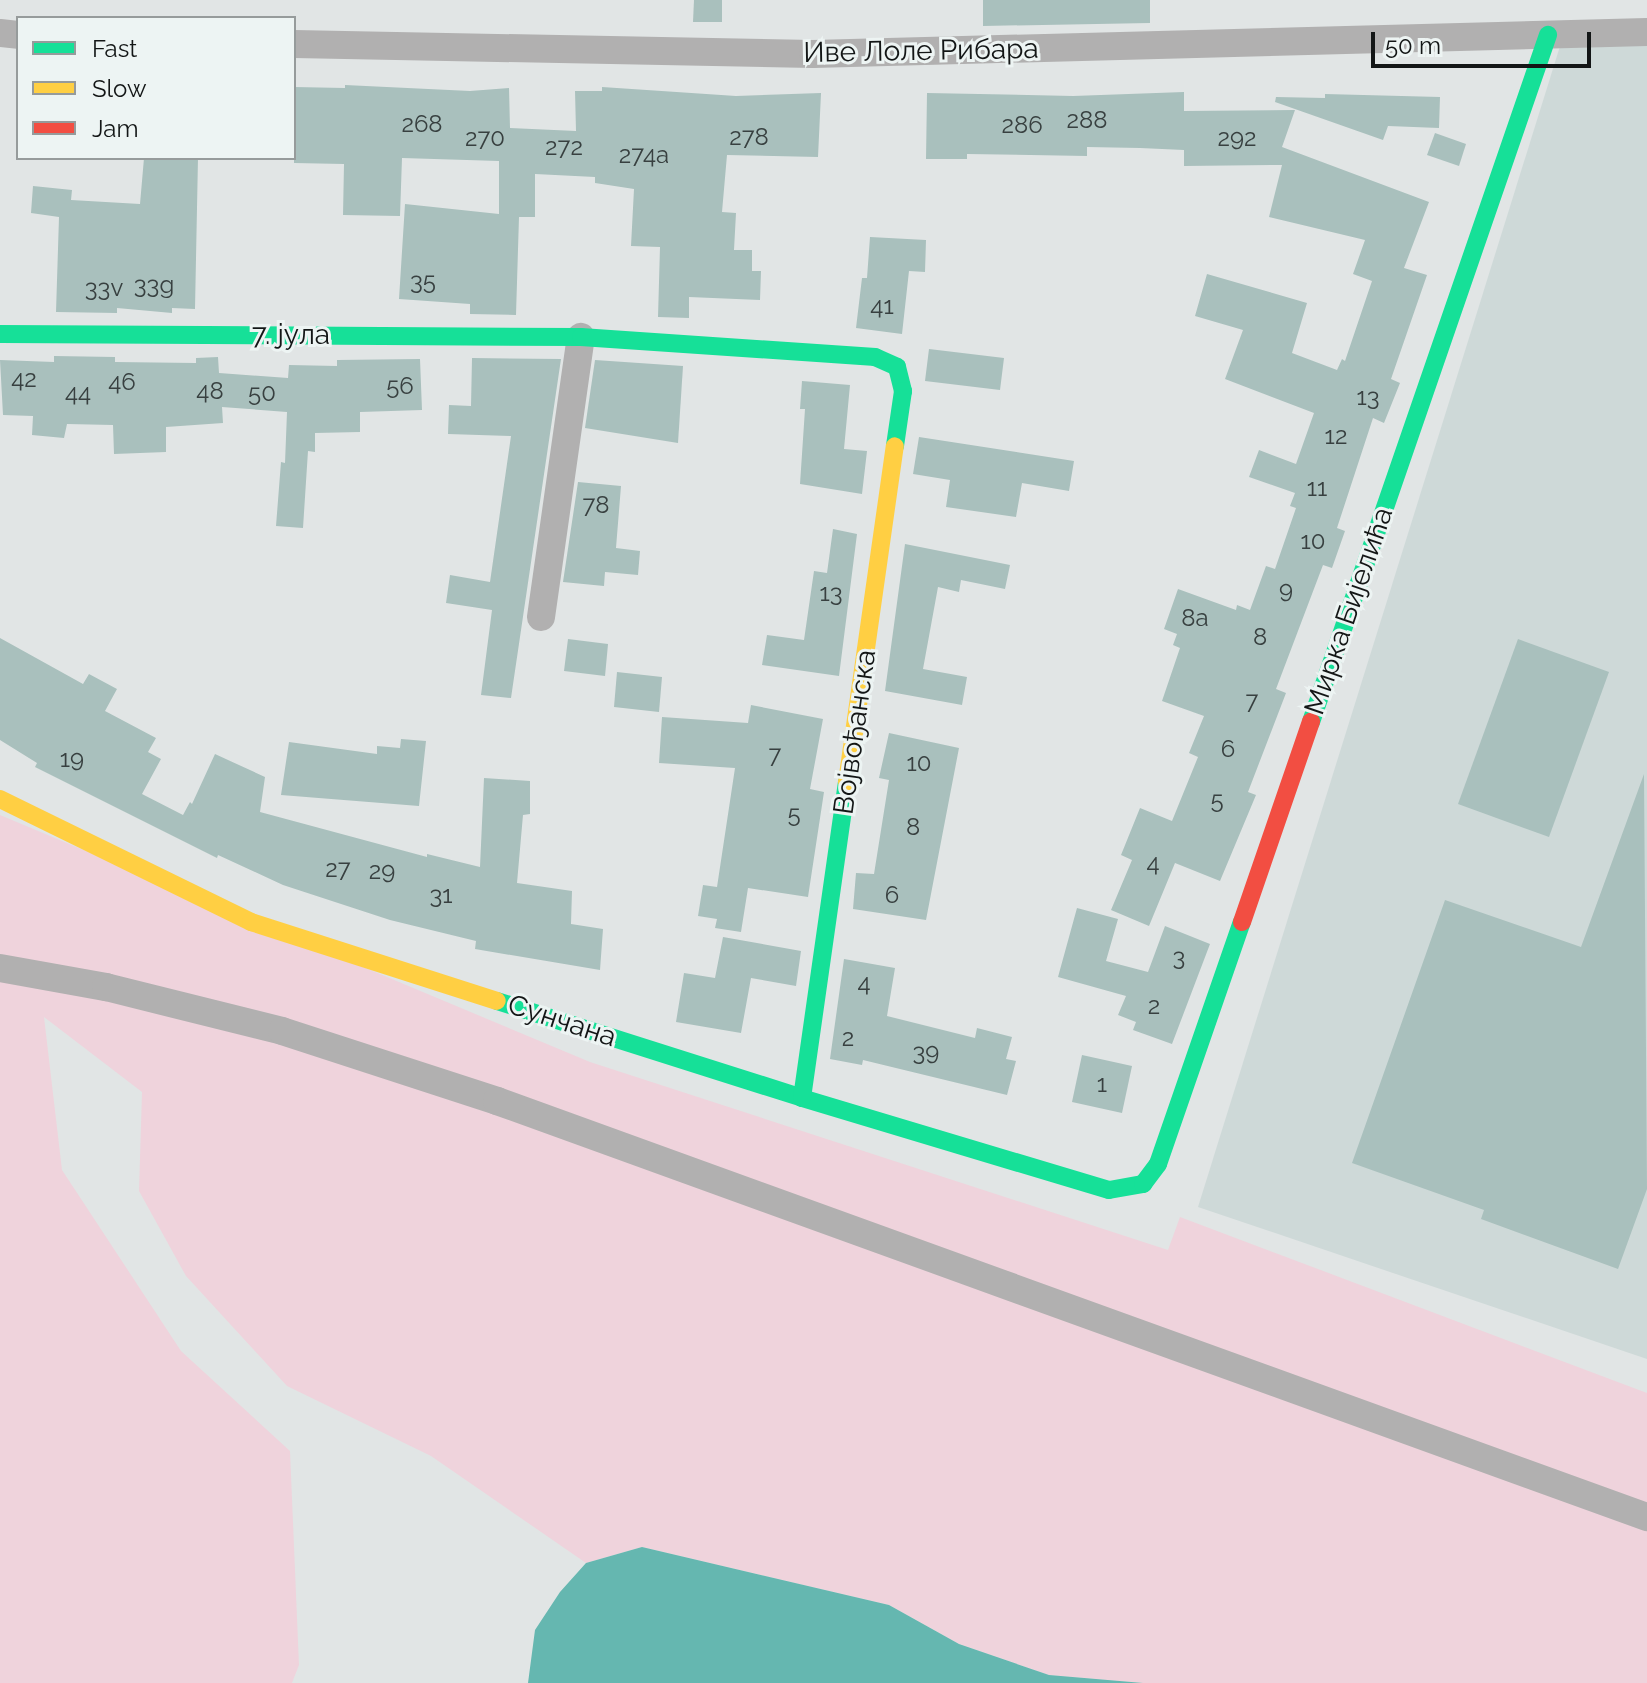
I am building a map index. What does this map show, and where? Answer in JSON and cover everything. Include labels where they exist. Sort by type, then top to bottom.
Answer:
[{"type":"street","name":"Иве Лоле Рибара","points":[[296,44],[813,54],[1647,32]]},
{"type":"street","name":"Мирка Бијелића","points":[[1143,1184],[1158,1164],[1548,35]]},
{"type":"street","name":"7. јула","points":[[0,334],[581,337],[875,357],[897,367]]},
{"type":"street","points":[[541,617],[581,337]]},
{"type":"street","name":"Војвођанска","points":[[802,1098],[903,391],[897,367]]},
{"type":"street","name":"Сунчана","points":[[0,799],[251,922],[802,1098],[1109,1190],[1143,1184]]},
{"type":"street","points":[[0,968],[106,987],[268,1027],[497,1101],[1647,1517]]},
{"type":"shaded area","points":[[1561,43],[1647,43],[1647,1359],[1198,1207]]},
{"type":"shaded area","points":[[0,815],[590,1062],[1168,1250],[1180,1217],[1647,1393],[1647,1683],[1143,1683],[1049,1675],[959,1644],[889,1605],[642,1547],[586,1563],[431,1456],[287,1386],[186,1276],[139,1191],[142,1092],[44,1017],[62,1170],[181,1351],[290,1451],[299,1665],[292,1683],[0,1683]]},
{"type":"water","points":[[642,1547],[889,1605],[959,1644],[1049,1675],[1143,1683],[528,1683],[535,1630],[560,1592],[586,1563]]},
{"type":"building","points":[[694,0],[722,0],[722,22],[693,22]]},
{"type":"building","points":[[983,0],[1150,0],[1150,23],[983,26]]},
{"type":"building","points":[[345,85],[470,91],[509,88],[510,128],[576,131],[575,91],[602,91],[602,87],[736,96],[821,93],[818,157],[727,155],[722,212],[736,213],[734,250],[752,250],[752,271],[761,271],[760,300],[689,297],[689,318],[658,317],[660,247],[631,246],[634,189],[595,183],[595,177],[535,174],[535,217],[519,217],[516,315],[470,314],[470,304],[399,299],[405,204],[499,214],[499,161],[402,158],[400,216],[343,215],[344,164],[294,163],[294,160],[296,87],[345,88]]},
{"type":"building","points":[[1184,92],[1184,111],[1295,110],[1282,147],[1429,202],[1404,268],[1427,275],[1391,379],[1400,383],[1384,423],[1373,418],[1337,528],[1345,531],[1332,568],[1323,565],[1276,689],[1286,693],[1248,792],[1256,795],[1220,881],[1175,863],[1149,926],[1111,910],[1132,860],[1121,855],[1140,808],[1172,821],[1198,757],[1189,753],[1204,716],[1162,701],[1180,648],[1173,645],[1177,634],[1164,629],[1178,589],[1236,610],[1237,605],[1250,610],[1266,566],[1275,569],[1296,508],[1290,506],[1295,493],[1249,477],[1259,450],[1296,464],[1314,413],[1225,379],[1243,330],[1195,316],[1207,274],[1307,303],[1292,353],[1337,370],[1342,359],[1345,361],[1372,281],[1353,274],[1365,240],[1269,217],[1282,165],[1184,166],[1184,150],[1087,147],[1087,156],[967,154],[967,159],[926,159],[927,93],[1073,96]]},
{"type":"building","points":[[1325,94],[1440,97],[1439,128],[1388,126],[1383,140],[1275,102],[1276,97],[1325,98]]},
{"type":"building","points":[[1435,133],[1466,144],[1459,166],[1427,155]]},
{"type":"building","points":[[144,160],[198,160],[195,309],[172,308],[172,313],[117,308],[117,313],[56,312],[59,217],[31,213],[33,186],[72,190],[71,200],[140,204]]},
{"type":"building","points":[[870,237],[926,240],[925,272],[909,271],[902,334],[856,328],[862,278],[867,278]]},
{"type":"building","points":[[929,349],[1004,358],[1000,390],[925,381]]},
{"type":"building","points":[[54,356],[115,357],[115,362],[196,363],[196,358],[218,357],[219,373],[288,378],[289,365],[337,366],[337,360],[420,359],[422,410],[360,412],[360,432],[315,433],[315,452],[308,451],[303,528],[276,526],[281,462],[285,463],[287,412],[222,407],[223,423],[166,427],[166,452],[114,454],[113,425],[67,424],[64,438],[32,435],[33,416],[3,415],[0,360],[54,362]]},
{"type":"building","points":[[472,358],[561,359],[511,698],[481,695],[492,610],[446,603],[450,575],[490,582],[511,436],[448,434],[449,405],[471,406]]},
{"type":"building","points":[[595,360],[683,366],[678,443],[585,428]]},
{"type":"building","points":[[802,381],[850,385],[844,449],[867,451],[862,494],[800,484],[805,409],[800,409]]},
{"type":"building","points":[[919,437],[1074,461],[1069,491],[1022,483],[1016,517],[946,507],[950,480],[913,474]]},
{"type":"building","points":[[578,482],[621,486],[616,548],[640,551],[638,575],[605,572],[604,586],[563,582]]},
{"type":"building","points":[[833,529],[857,534],[839,676],[762,665],[767,635],[804,640],[814,571],[827,573]]},
{"type":"building","points":[[905,544],[1010,565],[1005,589],[961,580],[959,592],[938,587],[923,669],[967,677],[962,705],[885,691]]},
{"type":"building","points":[[0,638],[83,684],[89,674],[117,689],[105,711],[156,738],[148,752],[161,759],[142,794],[183,815],[190,802],[192,804],[215,754],[265,777],[260,812],[427,857],[427,854],[480,867],[484,778],[530,781],[530,814],[523,815],[517,883],[572,891],[571,924],[603,929],[600,970],[475,949],[476,941],[390,920],[283,885],[218,855],[217,858],[35,767],[37,763],[0,740]]},
{"type":"building","points":[[568,639],[608,644],[605,676],[564,671]]},
{"type":"building","points":[[1518,639],[1609,672],[1549,837],[1458,804]]},
{"type":"building","points":[[617,672],[662,677],[659,712],[614,707]]},
{"type":"building","points":[[751,705],[823,719],[810,789],[824,792],[808,897],[748,888],[741,932],[715,928],[717,919],[698,916],[703,885],[717,887],[735,768],[659,763],[662,717],[748,723]]},
{"type":"building","points":[[889,733],[959,748],[926,920],[853,909],[856,873],[874,874],[889,780],[879,778]]},
{"type":"building","points":[[401,739],[426,741],[419,806],[281,795],[289,742],[377,754],[377,746],[400,748]]},
{"type":"building","points":[[1644,774],[1647,1189],[1618,1269],[1481,1219],[1484,1210],[1352,1163],[1445,900],[1581,947]]},
{"type":"building","points":[[1077,908],[1118,919],[1106,961],[1148,972],[1165,926],[1210,944],[1172,1044],[1133,1030],[1136,1022],[1118,1015],[1126,996],[1058,977]]},
{"type":"building","points":[[723,937],[801,951],[796,986],[751,978],[741,1033],[676,1022],[684,973],[715,978]]},
{"type":"building","points":[[844,959],[895,968],[887,1016],[975,1038],[977,1028],[1012,1037],[1006,1059],[1016,1061],[1007,1095],[863,1060],[862,1065],[830,1059]]},
{"type":"building","points":[[1082,1055],[1132,1066],[1122,1113],[1072,1102]]},
{"type":"traffic: fast","points":[[1311,722],[1548,35]]},
{"type":"traffic: fast","points":[[0,334],[581,337],[875,357],[897,367],[903,391],[895,446]]},
{"type":"traffic: fast","points":[[802,1098],[847,782]]},
{"type":"traffic: fast","points":[[497,1001],[802,1098],[1109,1190],[1143,1184],[1158,1164],[1242,922]]},
{"type":"traffic: slow","points":[[847,782],[895,446]]},
{"type":"traffic: slow","points":[[0,799],[251,922],[497,1001]]},
{"type":"traffic: jam","points":[[1242,922],[1311,722]]}]
